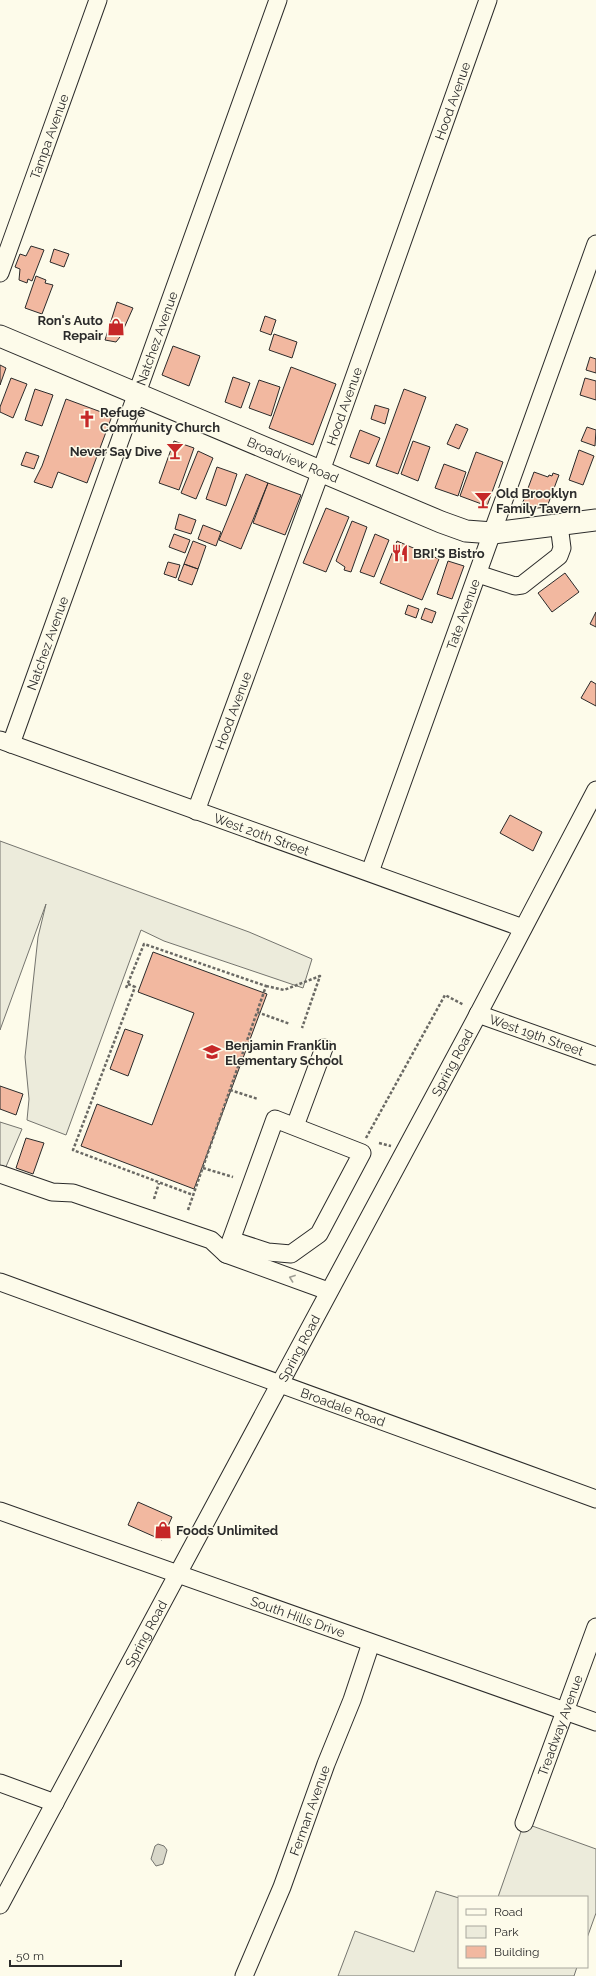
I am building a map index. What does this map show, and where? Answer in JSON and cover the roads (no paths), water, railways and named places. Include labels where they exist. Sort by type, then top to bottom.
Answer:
[{"type":"main road","name":"Broadview Road","points":[[0,336],[137,395],[441,522],[466,531],[493,532],[596,520]]},
{"type":"street","name":"Tampa Avenue","points":[[0,272],[98,0]]},
{"type":"street","name":"Natchez Avenue","points":[[5,742],[137,395],[278,0]]},
{"type":"street","name":"Hood Avenue","points":[[196,811],[321,471],[488,0]]},
{"type":"street","name":"Tate Avenue","points":[[370,872],[596,244]]},
{"type":"street","points":[[478,574],[515,586],[522,585],[559,556],[562,548],[559,525]]},
{"type":"street","name":"West 20th Street","points":[[5,742],[523,928]]},
{"type":"street","name":"Spring Road","points":[[0,1905],[279,1384],[471,1010],[523,928],[596,790]]},
{"type":"street","name":"West 19th Street","points":[[471,1010],[596,1056]]},
{"type":"street","points":[[295,1126],[324,1048]]},
{"type":"street","points":[[275,1119],[362,1153],[319,1234],[291,1254],[229,1247],[275,1119]]},
{"type":"street","points":[[0,1174],[52,1192],[73,1193],[211,1240],[328,1290]]},
{"type":"street","name":"Broadale Road","points":[[0,1282],[596,1499]]},
{"type":"street","name":"South Hills Drive","points":[[0,1511],[596,1722]]},
{"type":"street","name":"Treadway Avenue","points":[[524,1823],[596,1627]]},
{"type":"street","name":"Ferman Avenue","points":[[244,1976],[282,1887],[326,1764],[352,1700],[371,1643]]},
{"type":"street","points":[[0,1783],[55,1803]]},
{"type":"place","name":"Ron's Auto Repair","points":[[116,327]]},
{"type":"place","name":"Refuge Community Church","points":[[87,419]]},
{"type":"place","name":"Never Say Dive","points":[[175,451]]},
{"type":"place","name":"Old Brooklyn Family Tavern","points":[[483,500]]},
{"type":"place","name":"BRI'S Bistro","points":[[400,553]]},
{"type":"place","name":"Benjamin Franklin Elementary School","points":[[212,1052]]},
{"type":"place","name":"Foods Unlimited","points":[[163,1530]]}]
